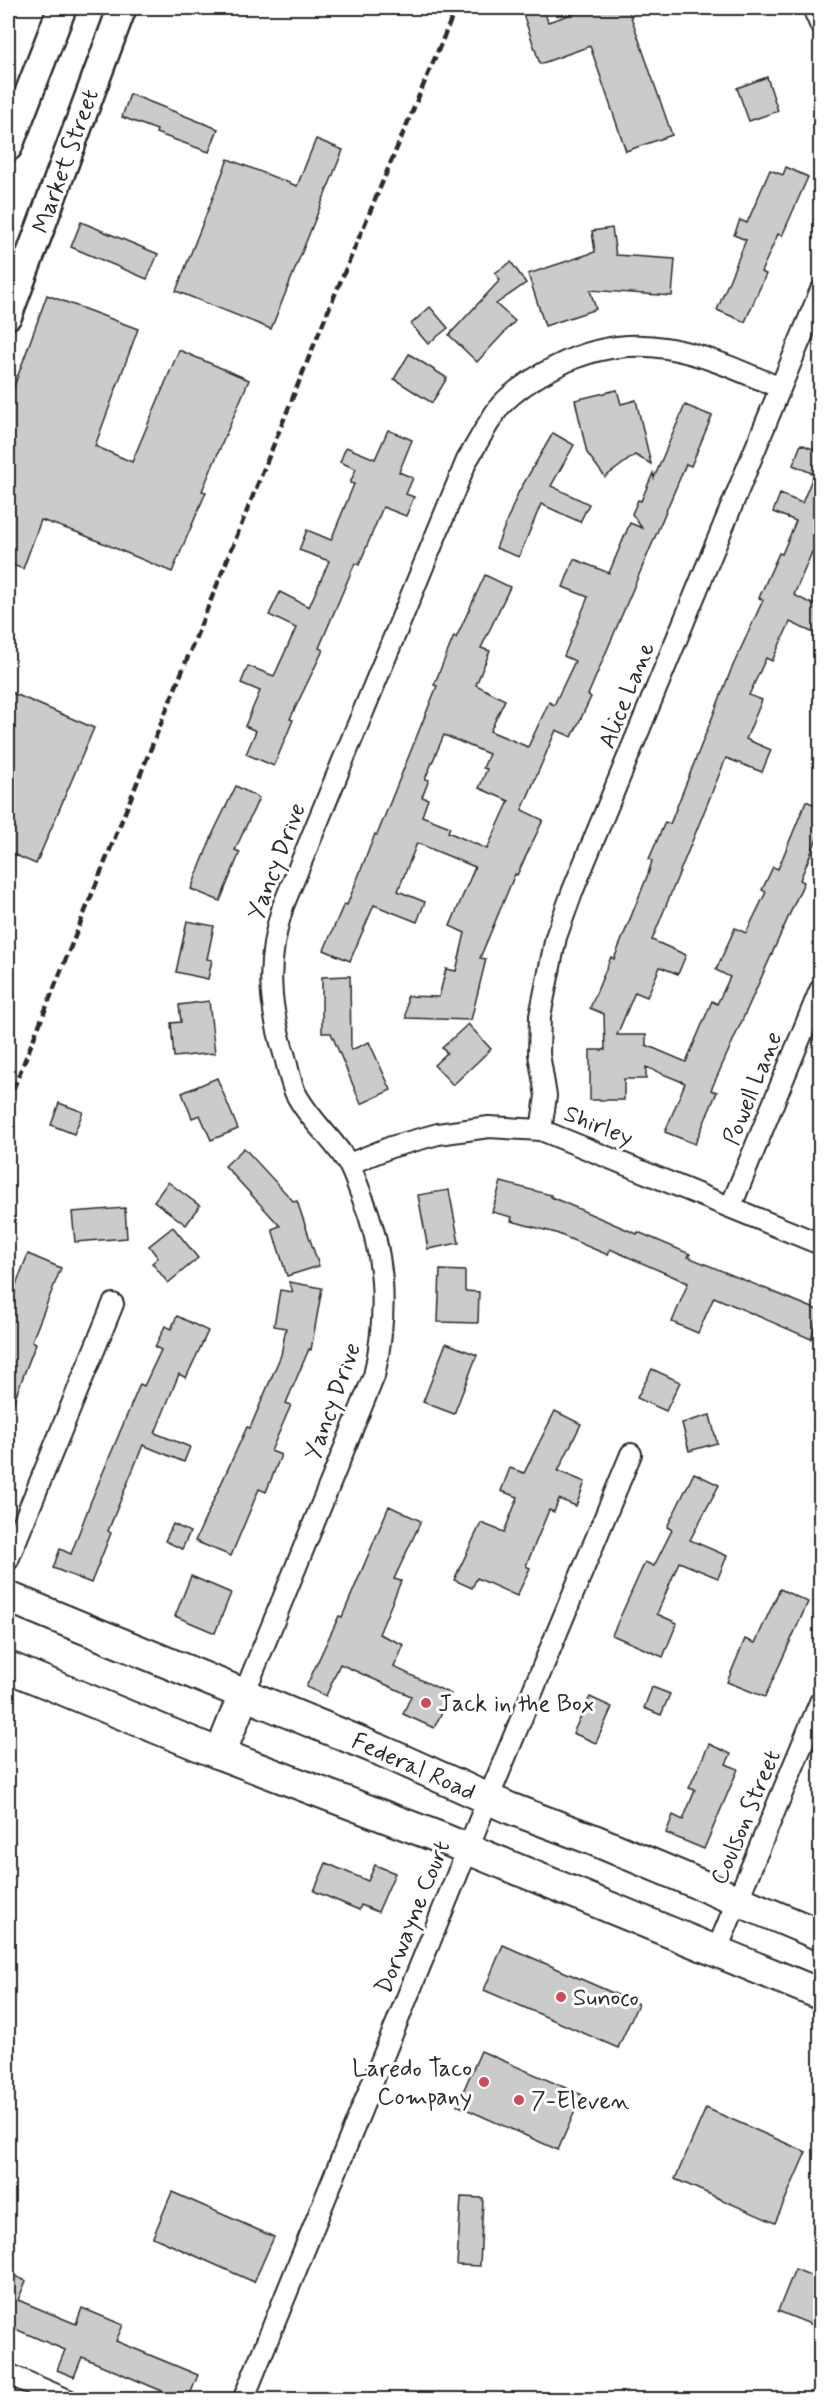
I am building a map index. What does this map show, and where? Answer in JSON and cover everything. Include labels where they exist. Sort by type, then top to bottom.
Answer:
[{"type":"main road","points":[[8,147],[62,8]]},
{"type":"main road","name":"Market Street","points":[[8,315],[123,8]]},
{"type":"main road","name":"Federal Road","points":[[8,1597],[382,1751],[488,1799],[739,1899],[820,1935]]},
{"type":"main road","points":[[8,1666],[220,1754],[467,1849],[820,1994]]},
{"type":"main road","points":[[220,1754],[243,1694]]},
{"type":"street","points":[[813,8],[820,24]]},
{"type":"street","name":"Alice Lane","points":[[541,1130],[546,1096],[539,1054],[540,1016],[556,937],[573,890],[820,292]]},
{"type":"street","name":"Yancy Drive","points":[[243,1694],[374,1376],[380,1350],[384,1298],[379,1246],[373,1221],[349,1164],[320,1129],[295,1091],[276,1029],[271,996],[270,966],[274,935],[283,906],[467,460],[501,406],[533,378],[590,352],[641,345],[670,348],[719,361],[780,388]]},
{"type":"street","name":"Powell Lane","points":[[731,1206],[820,990]]},
{"type":"street","name":"Shirley","points":[[349,1164],[391,1147],[438,1134],[489,1127],[541,1130],[820,1244]]},
{"type":"street","points":[[8,1560],[113,1304]]},
{"type":"street","name":"Dorwayne Court","points":[[243,2400],[467,1849],[631,1454]]},
{"type":"street","name":"Coulson Street","points":[[716,1952],[820,1702]]},
{"type":"street","points":[[8,2374],[68,2400]]},
{"type":"building","points":[[543,8],[548,22],[590,8],[628,8],[672,135],[626,151],[590,46],[540,64],[522,11]]},
{"type":"building","points":[[767,77],[778,111],[749,121],[737,88]]},
{"type":"building","points":[[130,94],[218,129],[209,152],[156,133],[157,130],[122,117]]},
{"type":"building","points":[[316,139],[343,150],[271,329],[176,291],[228,159],[297,186]]},
{"type":"building","points":[[786,167],[808,177],[782,236],[778,234],[761,272],[766,274],[745,322],[717,310],[746,240],[734,235],[740,220],[747,223],[770,170],[783,175]]},
{"type":"building","points":[[81,222],[158,254],[147,279],[71,247]]},
{"type":"building","points":[[612,228],[616,255],[675,259],[672,296],[590,290],[596,309],[545,326],[528,274],[595,252],[592,231]]},
{"type":"building","points":[[511,262],[526,283],[496,304],[515,321],[477,362],[449,335],[500,280],[495,273]]},
{"type":"building","points":[[47,295],[138,329],[95,446],[132,462],[179,350],[249,380],[202,491],[206,492],[172,572],[79,533],[41,520],[23,569],[8,563],[8,403]]},
{"type":"building","points":[[430,307],[448,328],[428,344],[411,324]]},
{"type":"building","points":[[409,354],[447,378],[432,403],[394,379]]},
{"type":"building","points":[[617,390],[621,404],[636,400],[651,464],[635,455],[605,477],[587,453],[575,400]]},
{"type":"building","points":[[685,405],[712,416],[691,466],[686,464],[588,695],[591,697],[572,737],[556,730],[522,810],[543,820],[517,875],[515,874],[480,958],[486,959],[471,1020],[406,1018],[407,996],[439,997],[446,969],[456,971],[465,933],[450,926],[475,867],[417,843],[398,891],[425,902],[417,922],[374,905],[350,961],[324,950],[344,904],[347,905],[375,834],[377,835],[437,686],[434,685],[454,636],[456,638],[485,575],[510,587],[481,648],[490,651],[476,685],[505,700],[490,731],[528,747],[549,702],[554,705],[575,661],[564,656],[588,597],[563,587],[574,559],[609,573],[630,523],[642,528],[632,514],[638,500],[641,501],[653,473],[654,478]],"holes":[[[444,735],[489,754],[483,768],[487,769],[479,788],[509,801],[487,849],[448,832],[450,827],[422,816],[428,799],[422,797],[429,780],[425,779]]]},
{"type":"building","points":[[388,430],[412,440],[399,472],[413,478],[406,494],[414,497],[406,516],[383,507],[359,565],[355,563],[319,648],[323,650],[290,719],[293,720],[274,766],[246,754],[256,731],[245,726],[260,691],[241,683],[248,666],[274,676],[296,628],[269,615],[280,592],[309,607],[329,561],[299,550],[307,530],[331,540],[354,484],[350,483],[356,469],[340,462],[346,447],[375,459]]},
{"type":"building","points":[[553,433],[574,445],[551,486],[589,504],[580,522],[541,504],[519,557],[496,548],[518,493]]},
{"type":"building","points":[[801,444],[820,452],[820,556],[812,552],[794,595],[820,608],[820,636],[790,622],[772,661],[766,658],[749,695],[762,700],[746,739],[771,750],[762,772],[726,758],[652,940],[686,955],[678,974],[660,967],[647,997],[635,992],[617,1035],[646,1035],[646,1045],[686,1062],[712,1001],[717,1004],[730,977],[716,970],[735,928],[746,933],[766,892],[762,890],[773,867],[778,869],[806,801],[820,807],[820,831],[800,880],[804,882],[711,1090],[717,1092],[695,1144],[665,1132],[685,1083],[646,1067],[646,1079],[624,1079],[624,1100],[590,1100],[590,1050],[605,1050],[604,1014],[590,1008],[611,957],[614,959],[648,874],[652,861],[649,859],[665,822],[670,824],[731,670],[763,600],[759,598],[796,521],[773,512],[780,494],[802,503],[814,474],[793,465]]},
{"type":"building","points":[[8,691],[94,728],[36,864],[8,852]]},
{"type":"building","points":[[236,786],[259,798],[235,850],[240,852],[220,901],[191,889],[214,831]]},
{"type":"building","points":[[187,921],[214,926],[207,959],[212,960],[208,979],[176,972]]},
{"type":"building","points":[[350,976],[351,1050],[369,1042],[391,1090],[361,1104],[331,1033],[322,1033],[322,977]]},
{"type":"building","points":[[209,1001],[215,1053],[174,1057],[171,1023],[181,1022],[179,1005]]},
{"type":"building","points":[[468,1024],[491,1049],[453,1085],[434,1065],[447,1053],[442,1048]]},
{"type":"building","points":[[217,1078],[238,1129],[211,1140],[200,1115],[192,1118],[182,1093]]},
{"type":"building","points":[[59,1103],[83,1112],[74,1134],[51,1125]]},
{"type":"building","points":[[244,1148],[294,1202],[297,1201],[319,1266],[287,1276],[272,1229],[280,1226],[225,1166]]},
{"type":"building","points":[[168,1182],[200,1206],[186,1225],[154,1201]]},
{"type":"building","points":[[501,1182],[551,1195],[551,1197],[637,1234],[638,1232],[690,1254],[688,1257],[820,1311],[811,1339],[714,1297],[698,1333],[672,1322],[688,1283],[610,1249],[608,1255],[556,1233],[511,1221],[512,1217],[492,1212]]},
{"type":"building","points":[[449,1190],[459,1243],[428,1249],[418,1195]]},
{"type":"building","points":[[125,1208],[127,1238],[75,1242],[72,1212]]},
{"type":"building","points":[[173,1227],[198,1258],[168,1283],[152,1263],[158,1258],[149,1246]]},
{"type":"building","points":[[28,1254],[61,1268],[32,1341],[36,1343],[8,1416],[8,1305]]},
{"type":"building","points":[[440,1270],[465,1271],[465,1291],[479,1292],[478,1323],[438,1322]]},
{"type":"building","points":[[289,1282],[322,1288],[311,1350],[309,1349],[286,1403],[291,1405],[271,1451],[281,1455],[266,1492],[259,1489],[231,1556],[195,1541],[247,1427],[250,1428],[281,1355],[286,1328],[274,1326],[280,1290],[293,1292]]},
{"type":"building","points":[[177,1316],[208,1331],[186,1378],[179,1374],[155,1433],[190,1447],[184,1462],[143,1445],[108,1531],[111,1533],[91,1583],[53,1568],[60,1549],[71,1554],[140,1384],[144,1386],[161,1350],[155,1347],[165,1326],[171,1329]]},
{"type":"building","points":[[446,1343],[477,1355],[454,1414],[423,1402]]},
{"type":"building","points":[[652,1369],[680,1382],[666,1411],[637,1398]]},
{"type":"building","points":[[555,1411],[581,1424],[558,1471],[585,1482],[576,1506],[559,1499],[554,1512],[549,1510],[526,1566],[530,1568],[517,1596],[477,1578],[472,1588],[454,1580],[481,1523],[504,1532],[518,1497],[501,1491],[510,1468],[524,1473]]},
{"type":"building","points":[[710,1415],[717,1443],[689,1451],[682,1423]]},
{"type":"building","points":[[694,1473],[719,1485],[690,1540],[727,1556],[718,1578],[679,1562],[657,1614],[677,1623],[663,1657],[612,1635],[645,1562],[654,1566],[672,1530],[667,1527]]},
{"type":"building","points":[[389,1506],[421,1521],[394,1579],[401,1581],[379,1634],[404,1645],[394,1667],[451,1694],[434,1728],[403,1714],[411,1696],[340,1664],[326,1696],[306,1687],[339,1616],[342,1617]]},
{"type":"building","points":[[173,1524],[190,1532],[182,1549],[165,1541]]},
{"type":"building","points":[[191,1576],[231,1593],[215,1633],[175,1616]]},
{"type":"building","points":[[780,1589],[808,1602],[765,1697],[727,1682],[745,1639],[755,1643]]},
{"type":"building","points":[[652,1687],[670,1694],[661,1715],[644,1708]]},
{"type":"building","points":[[590,1697],[612,1707],[596,1743],[573,1733]]},
{"type":"building","points":[[709,1744],[731,1754],[726,1764],[738,1769],[704,1849],[666,1833],[673,1815],[683,1820],[695,1790],[689,1788]]},
{"type":"building","points":[[326,1863],[368,1881],[375,1865],[395,1873],[378,1912],[361,1905],[359,1910],[314,1891]]},
{"type":"building","name":"Sunoco","points":[[503,1945],[638,2004],[618,2048],[484,1990]]},
{"type":"building","name":"7-Eleven","points":[[481,2051],[582,2095],[558,2150],[457,2105]]},
{"type":"building","points":[[706,2108],[806,2152],[775,2223],[675,2179]]},
{"type":"building","points":[[172,2192],[274,2237],[254,2282],[153,2237]]},
{"type":"building","points":[[461,2197],[483,2198],[480,2266],[457,2265]]},
{"type":"building","points":[[795,2269],[820,2279],[820,2328],[778,2311]]},
{"type":"building","points":[[8,2273],[26,2281],[18,2300],[76,2324],[82,2308],[123,2325],[116,2341],[198,2375],[189,2397],[178,2393],[176,2400],[158,2400],[162,2391],[82,2357],[74,2377],[57,2370],[65,2350],[8,2326]]},
{"type":"railway","points":[[8,1102],[320,330],[456,8]]},
{"type":"place","name":"Jack in the Box","points":[[426,1703]]},
{"type":"place","name":"Sunoco","points":[[561,1997]]},
{"type":"place","name":"Laredo Taco Company","points":[[484,2082]]},
{"type":"place","name":"7-Eleven","points":[[519,2100]]}]
